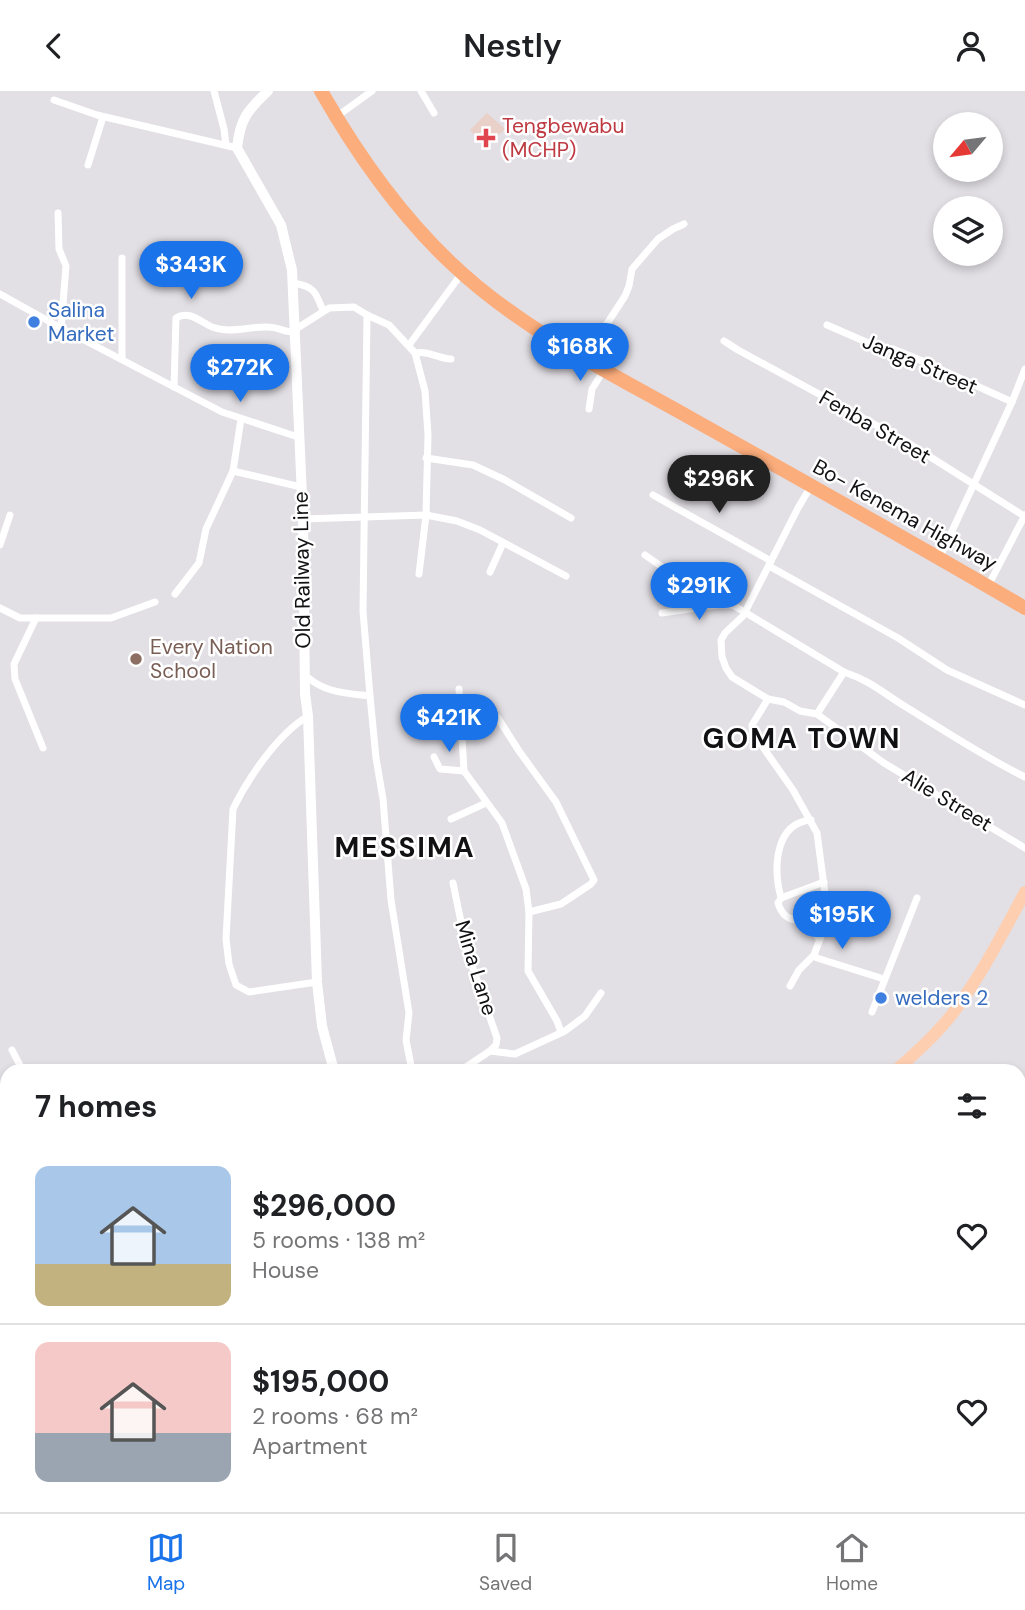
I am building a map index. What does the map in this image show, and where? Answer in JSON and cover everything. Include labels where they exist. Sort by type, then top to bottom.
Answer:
[{"type":"highway","name":"Bo- Kenema Highway","points":[[321,91],[386,192],[426,238],[494,300],[604,370],[1025,608]]},
{"type":"main road","points":[[903,1064],[953,1013],[981,971],[1025,893]]},
{"type":"street","points":[[214,91],[231,147]]},
{"type":"street","points":[[231,147],[247,110],[268,91]]},
{"type":"street","points":[[336,117],[372,91]]},
{"type":"street","points":[[421,91],[434,113]]},
{"type":"street","points":[[54,100],[103,117],[231,147]]},
{"type":"street","points":[[88,166],[103,117]]},
{"type":"street","name":"Old Railway Line","points":[[231,147],[281,225],[288,246],[293,283],[303,519],[304,674],[308,716],[317,982],[322,1026],[332,1064]]},
{"type":"street","points":[[58,213],[59,249],[66,266],[61,328]]},
{"type":"street","points":[[573,351],[597,339],[625,296],[632,269],[658,239],[684,224]]},
{"type":"street","points":[[122,258],[122,359]]},
{"type":"street","points":[[410,345],[462,273]]},
{"type":"street","points":[[293,283],[308,285],[317,294],[323,311]]},
{"type":"street","points":[[0,294],[174,387],[241,419],[298,437]]},
{"type":"street","points":[[174,387],[176,319],[182,314],[211,327],[228,330],[272,327],[296,331],[329,308],[354,307],[389,325],[415,353],[425,391],[428,435],[426,515],[419,574]]},
{"type":"street","points":[[367,315],[364,622],[391,900],[409,1013],[407,1040],[411,1064]]},
{"type":"street","name":"Janga Street","points":[[827,325],[880,348],[893,349],[920,360],[1012,402]]},
{"type":"street","name":"Fenba Street","points":[[724,341],[905,441],[1025,516]]},
{"type":"street","points":[[415,353],[433,353],[451,359]]},
{"type":"street","points":[[939,560],[1025,369]]},
{"type":"street","points":[[589,409],[592,389],[604,370]]},
{"type":"street","points":[[175,594],[199,563],[206,529],[233,471],[241,419]]},
{"type":"street","points":[[426,458],[473,465],[571,518]]},
{"type":"street","points":[[233,471],[301,487]]},
{"type":"street","name":"Alie Street","points":[[811,487],[797,508],[746,611],[724,633],[721,640],[722,657],[732,677],[768,699],[783,702],[800,711],[817,714],[884,763],[1025,848]]},
{"type":"street","points":[[653,495],[898,638],[947,670],[1025,705]]},
{"type":"street","points":[[0,545],[10,515]]},
{"type":"street","points":[[303,519],[426,515],[457,521],[480,530],[566,576]]},
{"type":"street","points":[[988,586],[1025,516]]},
{"type":"street","points":[[490,572],[503,543]]},
{"type":"street","points":[[645,555],[676,576],[703,587],[746,611],[844,672],[868,680],[992,761],[1025,777]]},
{"type":"street","points":[[1,607],[20,618],[111,618],[155,602]]},
{"type":"street","points":[[662,613],[734,605]]},
{"type":"street","points":[[36,618],[15,664],[15,679],[43,748]]},
{"type":"street","points":[[817,714],[844,672]]},
{"type":"street","points":[[304,674],[318,686],[335,692],[370,696]]},
{"type":"street","points":[[459,689],[464,771],[502,823],[526,889],[529,912],[528,971],[561,1032]]},
{"type":"street","points":[[768,699],[752,725],[753,733],[811,820],[817,833],[824,882],[825,911],[820,939],[814,955],[799,970],[790,986]]},
{"type":"street","points":[[308,716],[286,733],[240,795],[233,809],[226,939],[229,964],[236,985],[249,992],[317,982]]},
{"type":"street","points":[[498,717],[556,802],[594,880],[561,904],[529,912]]},
{"type":"street","points":[[434,757],[440,769],[464,771]]},
{"type":"street","points":[[451,819],[486,803]]},
{"type":"street","points":[[811,820],[793,826],[779,850],[779,907],[784,914],[798,922],[812,920],[825,911]]},
{"type":"street","points":[[780,898],[824,882]]},
{"type":"street","name":"Mina Lane","points":[[453,883],[467,951],[497,1038],[496,1045],[490,1051]]},
{"type":"street","points":[[872,1012],[917,898]]},
{"type":"street","points":[[803,921],[820,939]]},
{"type":"street","points":[[814,955],[884,979]]},
{"type":"street","points":[[470,1064],[490,1051],[515,1053],[565,1031],[585,1016],[601,993]]},
{"type":"street","points":[[12,1050],[19,1064]]},
{"type":"shaded area","name":"Tengbewabu (MCHP)","points":[[487,113],[505,129],[485,147],[470,130]]},
{"type":"place","name":"Tengbewabu (MCHP)","points":[[486,138]]},
{"type":"place","name":"Salina Market","points":[[34,322]]},
{"type":"place","name":"Every Nation School","points":[[136,659]]},
{"type":"place","name":"welders 2","points":[[881,998]]},
{"type":"district","name":"GOMA TOWN","points":[[802,738]]},
{"type":"district","name":"MESSIMA","points":[[405,847]]}]
